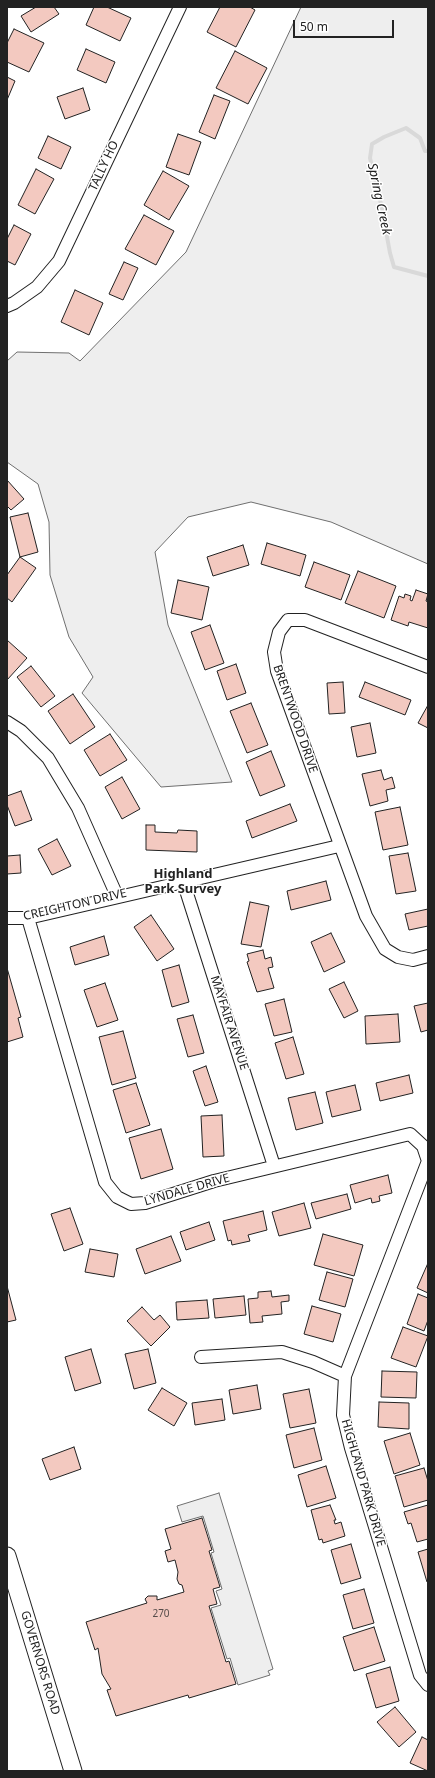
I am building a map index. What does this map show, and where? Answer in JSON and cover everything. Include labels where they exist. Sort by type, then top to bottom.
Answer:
[{"type":"main road","name":"GOVERNORS ROAD","points":[[7,1556],[74,1771]]},
{"type":"street","name":"TALLY HO","points":[[7,306],[14,304],[37,287],[59,261],[180,7]]},
{"type":"street","name":"BRENTWOOD DRIVE","points":[[339,846],[277,671],[274,652],[279,632],[288,620],[305,620],[428,667]]},
{"type":"street","points":[[7,722],[21,731],[48,758],[78,808],[117,896]]},
{"type":"street","name":"CREIGHTON DRIVE","points":[[7,918],[28,918],[183,880],[339,846]]},
{"type":"street","points":[[339,846],[366,916],[385,949],[398,957],[413,960],[428,956]]},
{"type":"street","name":"MAYFAIR AVENUE","points":[[183,880],[274,1166]]},
{"type":"street","name":"LYNDALE DRIVE","points":[[28,918],[105,1182],[117,1197],[131,1204],[145,1203],[214,1181],[410,1134],[423,1146]]},
{"type":"street","name":"HIGHLAND PARK DRIVE","points":[[423,1146],[428,1161],[345,1376],[343,1415],[351,1448],[420,1675],[428,1685]]},
{"type":"street","points":[[201,1357],[282,1352],[313,1362],[345,1376]]},
{"type":"shaded area","points":[[301,7],[428,7],[428,564],[331,522],[251,502],[188,517],[155,552],[168,625],[232,782],[161,787],[82,693],[93,677],[69,637],[50,575],[49,522],[38,484],[7,462],[7,361],[17,352],[69,353],[80,361],[186,252]]},
{"type":"shaded area","points":[[219,1493],[273,1669],[268,1671],[270,1675],[238,1685],[230,1658],[227,1659],[211,1608],[221,1605],[216,1591],[222,1589],[211,1553],[214,1552],[203,1516],[182,1522],[177,1506]]},
{"type":"building","points":[[36,7],[54,7],[59,14],[31,32],[21,16]]},
{"type":"building","points":[[94,7],[107,7],[131,18],[120,41],[86,25]]},
{"type":"building","points":[[220,7],[250,7],[255,10],[236,47],[207,32]]},
{"type":"building","points":[[14,29],[44,43],[29,72],[7,62],[7,43]]},
{"type":"building","points":[[86,49],[115,62],[106,83],[77,70]]},
{"type":"building","points":[[235,51],[267,68],[248,104],[216,88]]},
{"type":"building","points":[[7,77],[15,81],[7,100]]},
{"type":"building","points":[[83,88],[90,110],[65,119],[57,97]]},
{"type":"building","points":[[214,95],[230,101],[215,139],[199,132]]},
{"type":"building","points":[[178,134],[201,142],[189,175],[166,167]]},
{"type":"building","points":[[48,136],[71,147],[61,169],[38,158]]},
{"type":"building","points":[[36,169],[54,179],[35,214],[18,205]]},
{"type":"building","points":[[163,171],[189,186],[169,220],[144,205]]},
{"type":"building","points":[[144,215],[174,231],[156,265],[125,249]]},
{"type":"building","points":[[14,225],[31,234],[15,265],[7,261],[7,239]]},
{"type":"building","points":[[124,262],[138,268],[123,300],[109,294]]},
{"type":"building","points":[[75,290],[103,303],[89,335],[61,322]]},
{"type":"building","points":[[7,480],[24,499],[11,510],[7,506]]},
{"type":"building","points":[[28,513],[38,552],[20,557],[10,517]]},
{"type":"building","points":[[267,543],[306,555],[300,576],[261,564]]},
{"type":"building","points":[[243,545],[249,565],[213,576],[207,557]]},
{"type":"building","points":[[20,557],[36,568],[12,602],[7,598],[7,575]]},
{"type":"building","points":[[314,562],[350,575],[341,600],[305,587]]},
{"type":"building","points":[[358,571],[396,586],[384,618],[345,603]]},
{"type":"building","points":[[178,580],[209,587],[202,620],[171,613]]},
{"type":"building","points":[[416,590],[428,594],[426,601],[428,602],[428,628],[409,622],[408,626],[391,620],[399,596],[404,598],[405,594],[411,596],[410,600],[412,601]]},
{"type":"building","points":[[210,625],[224,663],[205,670],[191,632]]},
{"type":"building","points":[[7,640],[27,658],[7,680]]},
{"type":"building","points":[[236,664],[246,693],[227,700],[217,671]]},
{"type":"building","points":[[31,666],[55,696],[41,707],[17,677]]},
{"type":"building","points":[[343,682],[345,713],[329,714],[327,683]]},
{"type":"building","points":[[365,682],[411,700],[405,715],[359,697]]},
{"type":"building","points":[[73,694],[95,727],[70,744],[48,711]]},
{"type":"building","points":[[251,703],[268,745],[247,753],[230,711]]},
{"type":"building","points":[[428,705],[428,728],[418,723]]},
{"type":"building","points":[[370,723],[376,753],[357,757],[351,727]]},
{"type":"building","points":[[110,734],[127,760],[100,776],[84,750]]},
{"type":"building","points":[[271,751],[285,786],[260,796],[246,762]]},
{"type":"building","points":[[381,770],[384,780],[392,777],[395,788],[386,790],[388,801],[370,806],[362,774]]},
{"type":"building","points":[[122,777],[140,809],[122,819],[105,787]]},
{"type":"building","points":[[21,791],[32,820],[15,826],[7,805],[7,796]]},
{"type":"building","points":[[290,804],[297,821],[252,838],[246,821]]},
{"type":"building","points":[[400,807],[408,845],[383,850],[375,812]]},
{"type":"building","points":[[146,825],[155,825],[155,832],[177,833],[178,830],[197,831],[197,852],[146,850]]},
{"type":"building","points":[[57,839],[71,866],[52,875],[38,849]]},
{"type":"building","points":[[408,853],[416,891],[396,894],[389,856]]},
{"type":"building","points":[[20,855],[21,873],[7,874],[7,856]]},
{"type":"building","points":[[326,881],[331,900],[291,910],[287,891]]},
{"type":"building","points":[[250,902],[269,906],[261,947],[241,944]]},
{"type":"building","points":[[428,909],[428,926],[409,930],[405,914]]},
{"type":"building","points":[[151,915],[174,949],[157,961],[134,927]]},
{"type":"building","points":[[331,933],[345,962],[324,972],[311,942]]},
{"type":"building","points":[[104,936],[109,955],[75,965],[70,947]]},
{"type":"building","points":[[263,950],[265,959],[271,957],[273,967],[268,968],[274,988],[257,992],[247,962],[249,961],[247,954]]},
{"type":"building","points":[[179,965],[189,1002],[172,1007],[162,970]]},
{"type":"building","points":[[7,968],[21,1017],[18,1018],[23,1037],[7,1042]]},
{"type":"building","points":[[344,982],[358,1011],[344,1018],[329,989]]},
{"type":"building","points":[[105,983],[118,1020],[97,1027],[84,990]]},
{"type":"building","points":[[284,999],[292,1032],[274,1036],[265,1004]]},
{"type":"building","points":[[428,1003],[428,1030],[421,1032],[414,1006]]},
{"type":"building","points":[[398,1014],[400,1042],[366,1044],[365,1016]]},
{"type":"building","points":[[193,1015],[204,1053],[188,1057],[177,1019]]},
{"type":"building","points":[[123,1031],[136,1078],[112,1085],[99,1037]]},
{"type":"building","points":[[293,1037],[304,1074],[286,1079],[275,1043]]},
{"type":"building","points":[[206,1066],[218,1102],[205,1106],[193,1071]]},
{"type":"building","points":[[409,1075],[413,1093],[380,1101],[376,1083]]},
{"type":"building","points":[[136,1083],[150,1125],[126,1133],[113,1090]]},
{"type":"building","points":[[355,1085],[361,1110],[332,1117],[326,1092]]},
{"type":"building","points":[[315,1092],[323,1123],[296,1130],[288,1098]]},
{"type":"building","points":[[222,1115],[224,1156],[203,1157],[201,1116]]},
{"type":"building","points":[[161,1129],[173,1169],[141,1179],[129,1138]]},
{"type":"building","points":[[388,1175],[392,1193],[379,1196],[380,1201],[372,1203],[371,1198],[355,1203],[350,1185]]},
{"type":"building","points":[[347,1194],[351,1209],[316,1219],[311,1203]]},
{"type":"building","points":[[304,1203],[311,1228],[279,1236],[272,1212]]},
{"type":"building","points":[[70,1208],[83,1244],[64,1251],[51,1214]]},
{"type":"building","points":[[263,1211],[267,1230],[248,1235],[250,1241],[232,1245],[231,1240],[228,1241],[223,1221]]},
{"type":"building","points":[[209,1222],[215,1240],[186,1250],[180,1232]]},
{"type":"building","points":[[323,1234],[363,1245],[354,1276],[314,1265]]},
{"type":"building","points":[[171,1236],[181,1261],[145,1274],[136,1249]]},
{"type":"building","points":[[90,1249],[118,1254],[114,1277],[85,1272]]},
{"type":"building","points":[[428,1263],[428,1293],[417,1288]]},
{"type":"building","points":[[327,1272],[353,1279],[345,1307],[319,1300]]},
{"type":"building","points":[[7,1286],[16,1320],[7,1322]]},
{"type":"building","points":[[271,1291],[272,1297],[289,1295],[289,1301],[281,1302],[282,1314],[262,1316],[263,1322],[250,1323],[248,1299],[258,1298],[258,1292]]},
{"type":"building","points":[[418,1294],[428,1298],[428,1320],[424,1331],[407,1324]]},
{"type":"building","points":[[244,1296],[246,1315],[215,1318],[213,1299]]},
{"type":"building","points":[[207,1300],[209,1318],[177,1320],[176,1302]]},
{"type":"building","points":[[312,1306],[341,1314],[333,1342],[304,1334]]},
{"type":"building","points":[[142,1307],[154,1320],[160,1315],[170,1327],[151,1346],[127,1321]]},
{"type":"building","points":[[403,1327],[428,1336],[416,1367],[391,1358]]},
{"type":"building","points":[[91,1349],[101,1383],[75,1391],[65,1357]]},
{"type":"building","points":[[148,1349],[156,1383],[134,1389],[125,1354]]},
{"type":"building","points":[[382,1371],[417,1372],[416,1398],[381,1397]]},
{"type":"building","points":[[257,1385],[261,1409],[233,1414],[229,1390]]},
{"type":"building","points":[[162,1388],[187,1403],[174,1426],[148,1410]]},
{"type":"building","points":[[309,1389],[316,1423],[290,1428],[283,1394]]},
{"type":"building","points":[[222,1399],[225,1420],[195,1425],[192,1403]]},
{"type":"building","points":[[379,1402],[409,1403],[409,1429],[378,1427]]},
{"type":"building","points":[[314,1428],[322,1460],[294,1468],[286,1435]]},
{"type":"building","points":[[410,1433],[420,1465],[394,1474],[384,1441]]},
{"type":"building","points":[[74,1447],[81,1469],[50,1480],[42,1459]]},
{"type":"building","points":[[326,1466],[336,1498],[307,1507],[298,1475]]},
{"type":"building","points":[[424,1468],[428,1481],[428,1500],[404,1507],[395,1476]]},
{"type":"building","points":[[330,1505],[336,1520],[334,1520],[335,1524],[341,1522],[345,1536],[323,1543],[322,1539],[319,1540],[311,1510]]},
{"type":"building","points":[[428,1505],[428,1539],[417,1542],[411,1523],[408,1524],[404,1512]]},
{"type":"building","points":[[202,1518],[212,1550],[209,1551],[220,1587],[213,1589],[217,1604],[209,1606],[226,1662],[229,1661],[236,1684],[189,1698],[188,1695],[116,1716],[107,1690],[111,1689],[102,1674],[98,1648],[95,1650],[86,1622],[147,1603],[145,1599],[148,1596],[157,1596],[157,1600],[184,1592],[182,1585],[179,1584],[177,1579],[178,1572],[175,1560],[168,1562],[165,1551],[171,1549],[165,1529]]},
{"type":"building","points":[[351,1544],[361,1578],[341,1584],[331,1550]]},
{"type":"building","points":[[428,1549],[428,1582],[427,1582],[418,1552]]},
{"type":"building","points":[[364,1589],[374,1623],[353,1629],[343,1595]]},
{"type":"building","points":[[374,1627],[385,1661],[354,1671],[343,1637]]},
{"type":"building","points":[[390,1667],[399,1701],[376,1708],[366,1674]]},
{"type":"building","points":[[395,1707],[416,1732],[399,1747],[377,1722]]},
{"type":"building","points":[[422,1737],[428,1740],[428,1771],[410,1763]]},
{"type":"waterway","name":"Spring Creek","points":[[428,151],[425,151],[420,138],[406,128],[384,137],[372,144],[370,158],[394,267],[428,276]]},
{"type":"district","name":"Highland Park Survey","points":[[183,882]]}]
